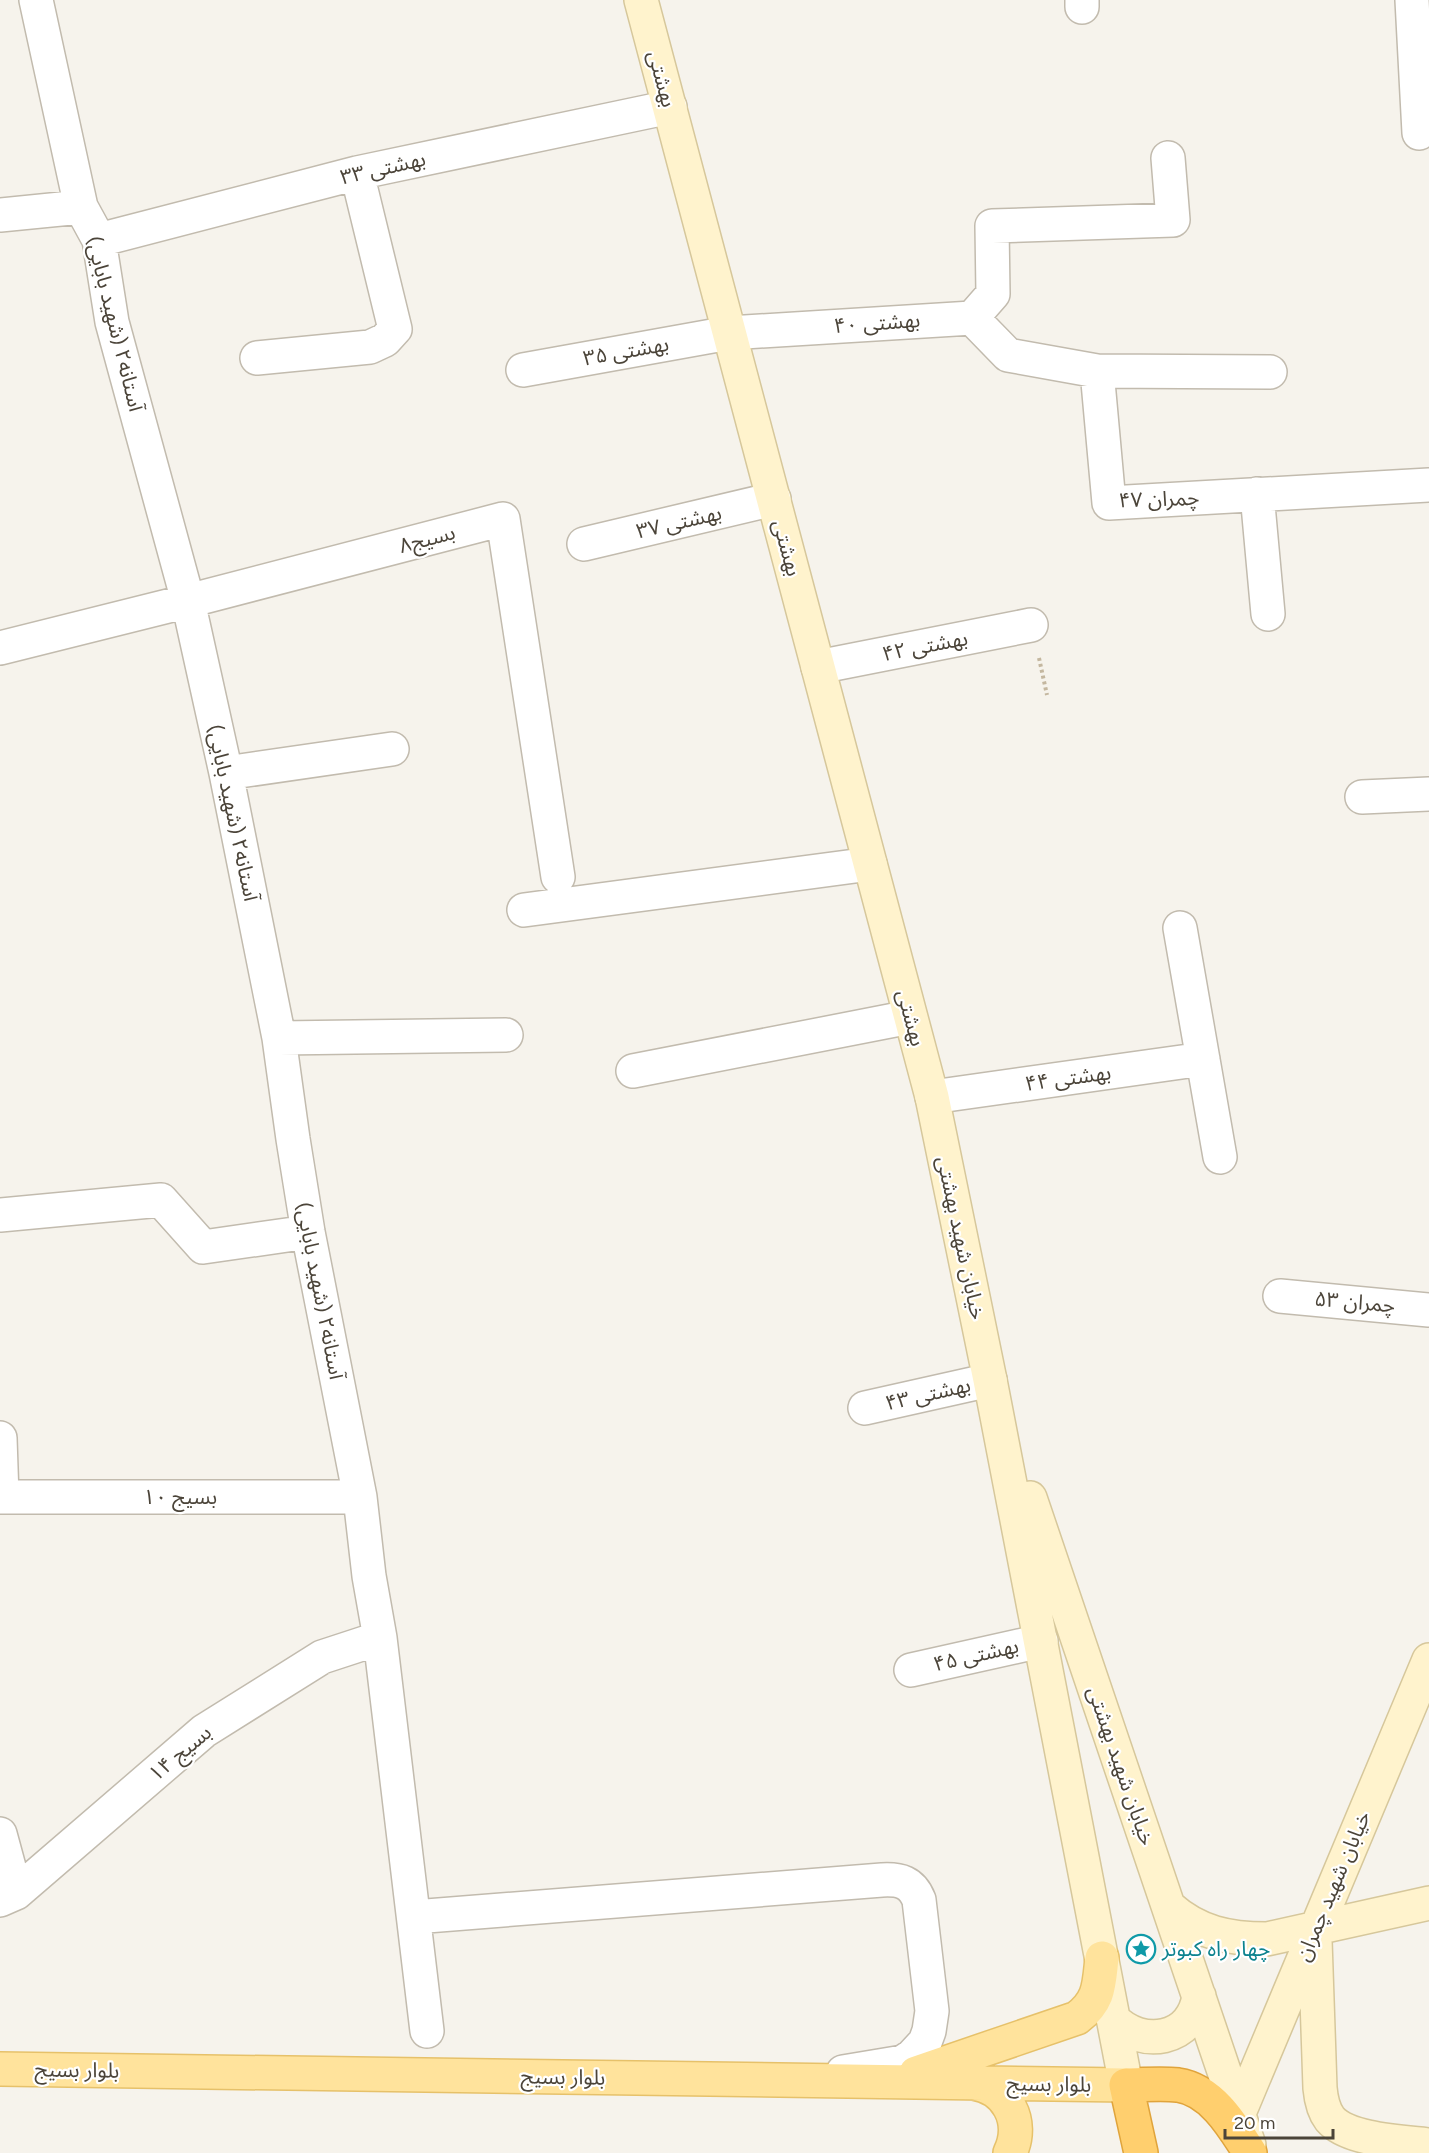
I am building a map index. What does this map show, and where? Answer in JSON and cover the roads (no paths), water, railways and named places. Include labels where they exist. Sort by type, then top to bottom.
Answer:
[{"type":"highway","points":[[1141,2153],[1126,2085],[1173,2085],[1189,2088],[1207,2098],[1239,2140]]},
{"type":"main road","name":"بهشتی","points":[[641,0],[932,1097]]},
{"type":"main road","name":"خیابان شهید بهشتی","points":[[932,1097],[990,1380],[1126,2085]]},
{"type":"main road","name":"خیابان شهید بهشتی","points":[[990,1380],[1199,1996],[1239,2140]]},
{"type":"main road","name":"خیابان شهید چمران","points":[[1239,2140],[1315,1930],[1429,1660]]},
{"type":"main road","points":[[1169,1907],[1183,1920],[1197,1927],[1231,1937],[1267,1939],[1429,1903]]},
{"type":"main road","points":[[1315,1930],[1320,2088],[1324,2111],[1331,2121],[1349,2132],[1429,2145]]},
{"type":"main road","points":[[892,2081],[1077,2018],[1094,2001],[1099,1985],[1102,1958]]},
{"type":"main road","points":[[1113,2019],[1136,2035],[1162,2036],[1178,2030],[1185,2024],[1195,2010],[1199,1996]]},
{"type":"main road","name":"بلوار بسیج","points":[[0,2069],[1126,2085]]},
{"type":"main road","points":[[972,2082],[989,2087],[1008,2104],[1016,2128],[1010,2153]]},
{"type":"street","name":"آستانه۲ (شهید بابایی)","points":[[36,0],[81,207],[99,240],[112,322],[188,601],[226,773],[279,1038],[308,1232],[360,1497],[369,1575],[380,1638],[427,2031]]},
{"type":"street","points":[[1418,4],[1419,133]]},
{"type":"street","name":"بهشتی ۳۳","points":[[99,240],[357,173],[669,107]]},
{"type":"street","points":[[1168,158],[1173,220],[992,226],[993,294],[972,318],[1008,355],[1097,371],[1270,372]]},
{"type":"street","points":[[257,358],[370,347],[385,340],[395,329],[357,173]]},
{"type":"street","points":[[0,215],[81,207]]},
{"type":"street","name":"بهشتی ۴۰","points":[[729,333],[972,318]]},
{"type":"street","name":"بهشتی ۳۵","points":[[523,370],[729,333]]},
{"type":"street","name":"چمران ۴۷","points":[[1097,371],[1109,503],[1429,484]]},
{"type":"street","points":[[1257,495],[1268,614]]},
{"type":"street","name":"بهشتی ۳۷","points":[[584,544],[774,500]]},
{"type":"street","name":"بسیج۸","points":[[0,648],[503,519],[558,877]]},
{"type":"street","name":"بهشتی ۴۲","points":[[818,667],[1031,625]]},
{"type":"street","points":[[226,773],[392,749]]},
{"type":"street","points":[[1362,797],[1429,794]]},
{"type":"street","points":[[524,910],[870,864]]},
{"type":"street","points":[[1179,928],[1220,1157]]},
{"type":"street","points":[[633,1071],[910,1017]]},
{"type":"street","points":[[279,1038],[506,1035]]},
{"type":"street","name":"بهشتی ۴۴","points":[[932,1097],[1203,1059]]},
{"type":"street","points":[[0,1215],[161,1200],[203,1248],[308,1232]]},
{"type":"street","name":"چمران ۵۳","points":[[1280,1296],[1429,1310]]},
{"type":"street","name":"بهشتی ۴۳","points":[[865,1408],[990,1380]]},
{"type":"street","points":[[0,1438],[1,1497]]},
{"type":"street","name":"بسیج ۱۰","points":[[1,1497],[360,1497]]},
{"type":"street","name":"بسیج ۱۴","points":[[8,1897],[204,1731],[322,1656],[380,1638]]},
{"type":"street","name":"بهشتی ۴۵","points":[[911,1670],[1041,1641]]},
{"type":"street","points":[[0,1834],[8,1897]]},
{"type":"street","points":[[414,1917],[882,1880],[902,1881],[915,1891],[919,1900],[932,2011],[925,2042],[903,2062],[792,2080]]},
{"type":"place","name":"چهار راه کبوتر","points":[[1141,1949]]}]
